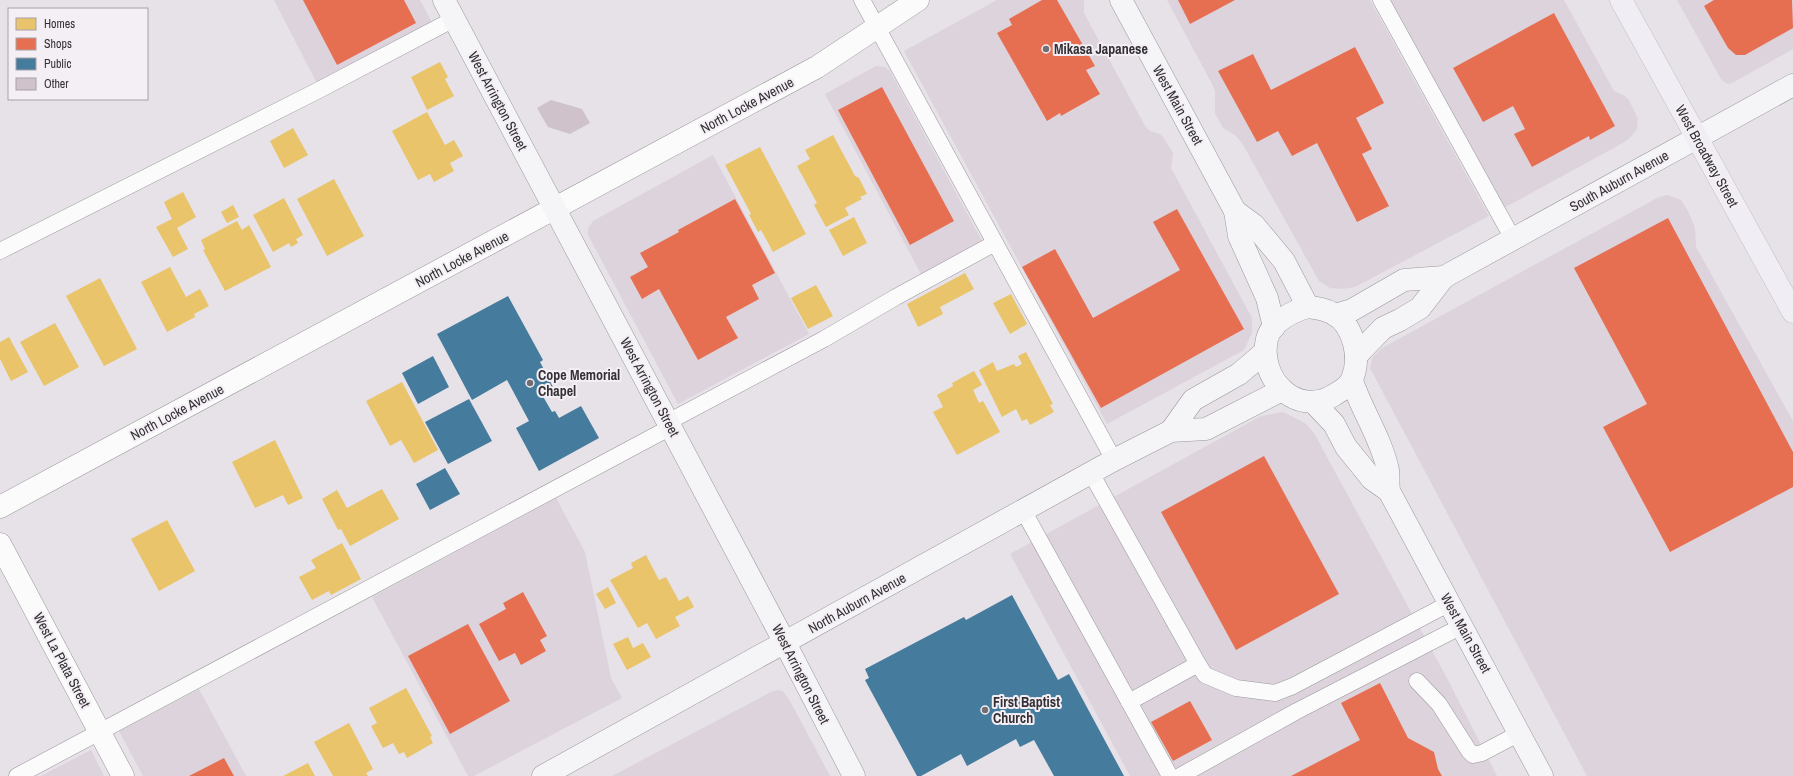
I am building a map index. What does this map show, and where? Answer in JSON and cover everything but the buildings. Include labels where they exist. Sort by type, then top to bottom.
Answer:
[{"type":"main road","name":"West Arrington Street","points":[[444,0],[670,424],[854,776]]},
{"type":"main road","name":"West Main Street","points":[[1121,0],[1235,211],[1239,236],[1267,298],[1274,327]]},
{"type":"main road","name":"West Broadway Street","points":[[1621,0],[1793,312]]},
{"type":"main road","name":"South Auburn Avenue","points":[[1356,356],[1383,328],[1420,308],[1444,277],[1793,84]]},
{"type":"main road","name":"West Main Street","points":[[1235,211],[1254,225],[1284,261],[1308,307]]},
{"type":"main road","name":"South Auburn Avenue","points":[[1335,315],[1352,310],[1404,280],[1444,277]]},
{"type":"main road","points":[[1308,307],[1322,308],[1335,315],[1346,325],[1354,341],[1356,356],[1355,370],[1352,381],[1342,391],[1328,399],[1314,403],[1301,402],[1282,390],[1274,379],[1265,352],[1267,338],[1274,327],[1296,310],[1308,307]]},
{"type":"main road","name":"North Auburn Avenue","points":[[1171,431],[1194,400],[1239,374],[1265,352]]},
{"type":"main road","name":"West Main Street","points":[[1352,381],[1359,402],[1375,432],[1388,470],[1389,491],[1542,776]]},
{"type":"main road","name":"North Auburn Avenue","points":[[547,775],[1114,460],[1171,431],[1206,429],[1282,390]]},
{"type":"main road","name":"West Main Street","points":[[1314,403],[1334,424],[1346,447],[1372,479],[1389,491]]},
{"type":"street","name":"North Locke Avenue","points":[[0,507],[817,67],[918,0]]},
{"type":"street","name":"West La Plata Street","points":[[0,544],[124,776]]},
{"type":"lane","points":[[862,0],[1114,460]]},
{"type":"lane","points":[[1381,0],[1513,239]]},
{"type":"lane","points":[[0,251],[320,90],[454,19]]},
{"type":"lane","points":[[17,776],[670,424],[995,243]]},
{"type":"lane","points":[[1091,473],[1198,664],[1205,674],[1236,688],[1275,693],[1293,686],[1450,603]]},
{"type":"lane","points":[[1023,510],[1170,776]]},
{"type":"lane","points":[[1180,776],[1297,711],[1462,626]]},
{"type":"lane","points":[[1129,702],[1198,664]]},
{"type":"lane","points":[[1417,681],[1439,704],[1472,755],[1482,752],[1520,733]]},
{"type":"shaded area","points":[[274,0],[420,0],[439,36],[323,95]]},
{"type":"shaded area","points":[[997,0],[1084,0],[1084,13],[1145,126],[1150,131],[1160,134],[1173,153],[1171,168],[1252,318],[1252,333],[1244,350],[1107,424],[904,51]]},
{"type":"shaded area","points":[[1167,0],[1370,0],[1489,216],[1355,287],[1342,289],[1330,288],[1319,281],[1242,143],[1235,135],[1223,128],[1215,113],[1215,91]]},
{"type":"shaded area","points":[[1387,0],[1564,0],[1614,91],[1625,96],[1629,100],[1638,119],[1637,129],[1630,138],[1621,144],[1502,209]]},
{"type":"shaded area","points":[[1677,0],[1793,0],[1793,49],[1734,82],[1729,84],[1724,82]]},
{"type":"shaded area","points":[[876,66],[884,67],[890,71],[982,241],[921,274],[825,94]]},
{"type":"shaded area","points":[[713,155],[809,334],[678,404],[588,235],[588,228],[593,221]]},
{"type":"shaded area","points":[[1667,195],[1681,200],[1688,211],[1695,228],[1696,247],[1793,421],[1793,776],[1587,776],[1370,368],[1373,357],[1382,348],[1659,197]]},
{"type":"shaded area","points":[[1283,412],[1305,423],[1314,433],[1448,680],[1497,776],[1130,776],[1010,554],[1261,416]]},
{"type":"shaded area","points":[[556,498],[585,552],[611,678],[622,698],[474,776],[468,776],[372,597]]},
{"type":"shaded area","points":[[199,689],[246,776],[143,776],[119,731]]},
{"type":"shaded area","points":[[773,691],[783,691],[790,701],[830,776],[612,776]]},
{"type":"shaded area","points":[[91,750],[104,776],[41,776]]},
{"type":"place","name":"Mikasa Japanese","points":[[1046,49]]},
{"type":"place","name":"Cope Memorial Chapel","points":[[530,383]]},
{"type":"place","name":"First Baptist Church","points":[[985,710]]}]
